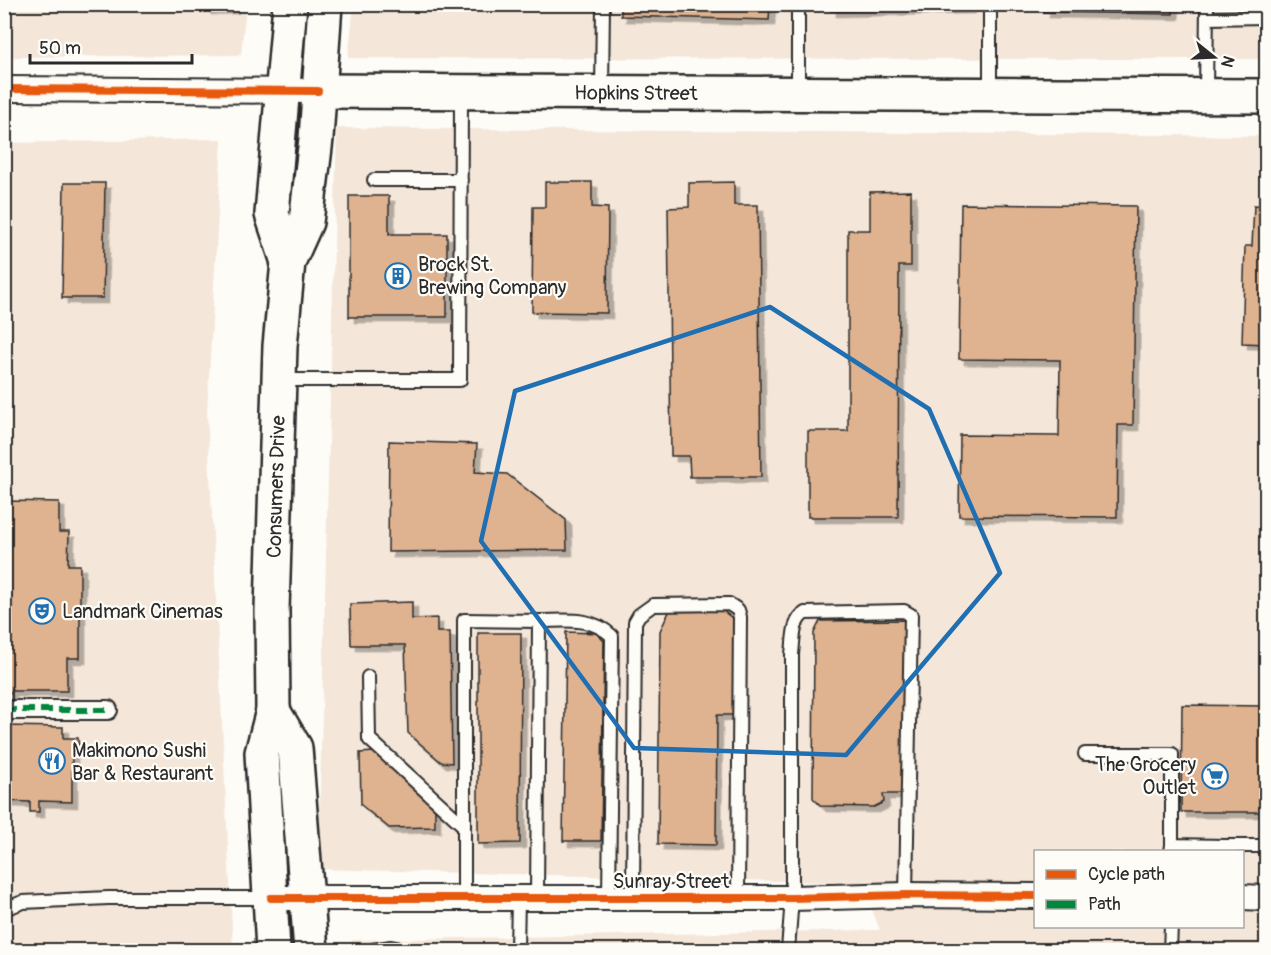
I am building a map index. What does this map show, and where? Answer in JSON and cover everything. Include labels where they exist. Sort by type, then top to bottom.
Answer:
[{"type":"main road","name":"Consumers Drive","points":[[288,262],[272,214],[290,4]]},
{"type":"main road","name":"Consumers Drive","points":[[273,951],[262,753],[273,711],[272,598],[279,380],[288,262],[306,222],[316,139],[325,4]]},
{"type":"main road","name":"Hopkins Street","points":[[318,91],[1266,96]]},
{"type":"main road","points":[[273,711],[295,748],[311,951]]},
{"type":"street","name":"Hopkins Street","points":[[4,89],[318,91]]},
{"type":"street","points":[[4,710],[108,711]]},
{"type":"street","name":"Sunray Street","points":[[271,898],[1034,896]]},
{"type":"street","points":[[1244,897],[1266,898]]},
{"type":"lane","points":[[602,92],[603,4]]},
{"type":"lane","points":[[798,4],[798,93]]},
{"type":"lane","points":[[990,4],[990,94]]},
{"type":"lane","points":[[1206,96],[1207,4]]},
{"type":"lane","points":[[1207,18],[1266,16]]},
{"type":"lane","points":[[279,380],[460,380],[461,91]]},
{"type":"lane","points":[[374,180],[461,180]]},
{"type":"lane","points":[[633,898],[635,622],[639,615],[653,605],[729,604],[738,610],[740,617],[738,898]]},
{"type":"lane","points":[[788,951],[792,898],[792,654],[795,625],[799,617],[805,613],[904,611],[911,615],[906,895]]},
{"type":"lane","points":[[464,898],[464,620],[587,621],[604,628],[612,636],[609,898]]},
{"type":"lane","points":[[517,951],[527,898],[539,621]]},
{"type":"lane","points":[[368,676],[369,739],[464,826]]},
{"type":"lane","points":[[1085,754],[1172,754],[1172,848],[1224,849],[1266,846]]},
{"type":"lane","points":[[4,909],[23,902],[87,899],[271,898]]},
{"type":"lane","points":[[1170,951],[1171,928]]},
{"type":"lane","points":[[373,951],[391,946],[406,951]]},
{"type":"highlighted area","points":[[770,307],[929,409],[1000,573],[846,755],[634,748],[481,541],[515,391]]},
{"type":"shaded area","points":[[4,5],[246,5],[241,55],[5,57]]},
{"type":"shaded area","points":[[354,5],[1266,5],[1266,59],[348,58]]},
{"type":"shaded area","points":[[337,128],[1266,136],[1266,950],[352,950],[352,940],[880,930],[860,883],[318,869]]},
{"type":"shaded area","points":[[222,139],[207,413],[233,950],[5,950],[4,143]]},
{"type":"building","points":[[204,4],[235,4],[232,8],[206,9]]},
{"type":"building","points":[[621,4],[770,4],[769,20],[621,16]]},
{"type":"building","points":[[831,4],[969,4],[969,8],[831,11]]},
{"type":"building","points":[[1045,4],[1174,4],[1173,14],[1044,12]]},
{"type":"building","points":[[545,182],[592,182],[592,207],[608,208],[607,313],[532,312],[533,207],[545,207]]},
{"type":"building","points":[[734,182],[734,205],[758,205],[761,477],[690,477],[689,456],[671,456],[668,208],[689,207],[689,183]]},
{"type":"building","points":[[64,183],[105,183],[103,298],[62,298]]},
{"type":"building","points":[[911,191],[911,266],[899,266],[898,517],[808,517],[808,431],[848,431],[848,230],[870,230],[870,192]]},
{"type":"building","name":"Brock St. Brewing Company","points":[[349,196],[389,196],[389,234],[447,234],[447,317],[349,317]]},
{"type":"building","points":[[961,204],[1136,206],[1133,425],[1118,425],[1117,517],[959,516],[960,435],[1059,436],[1060,360],[959,359]]},
{"type":"building","points":[[1254,205],[1266,206],[1266,344],[1242,343],[1245,246],[1252,246]]},
{"type":"building","points":[[389,441],[477,444],[475,472],[507,474],[566,520],[567,550],[388,552]]},
{"type":"building","name":"Landmark Cinemas","points":[[4,501],[59,502],[59,532],[69,532],[68,565],[80,565],[80,658],[67,658],[67,691],[12,691],[4,698]]},
{"type":"building","points":[[412,602],[412,619],[437,618],[437,632],[450,632],[452,763],[441,762],[408,733],[405,645],[351,645],[350,604]]},
{"type":"building","points":[[670,610],[722,610],[737,622],[736,715],[717,715],[716,845],[658,844],[660,631]]},
{"type":"building","points":[[908,620],[906,794],[883,794],[884,802],[874,807],[821,806],[813,798],[814,633],[820,621]]},
{"type":"building","points":[[566,632],[596,633],[604,641],[601,841],[563,841]]},
{"type":"building","points":[[478,633],[521,633],[520,843],[478,844]]},
{"type":"building","points":[[1182,705],[1266,706],[1266,812],[1181,812]]},
{"type":"building","points":[[4,726],[63,727],[63,738],[78,738],[79,752],[72,752],[72,802],[39,801],[39,812],[30,812],[30,802],[4,801]]},
{"type":"building","points":[[374,752],[435,809],[435,827],[389,828],[361,805],[360,753]]},
{"type":"marked path","points":[[4,710],[108,710]]},
{"type":"cycle path","points":[[4,89],[318,91]]},
{"type":"cycle path","points":[[271,898],[1034,896]]},
{"type":"place","name":"Brock St. Brewing Company","points":[[398,276]]},
{"type":"place","name":"Landmark Cinemas","points":[[42,611]]},
{"type":"place","name":"Makimono Sushi Bar & Restaurant","points":[[52,761]]},
{"type":"place","name":"The Grocery Outlet","points":[[1215,776]]}]
